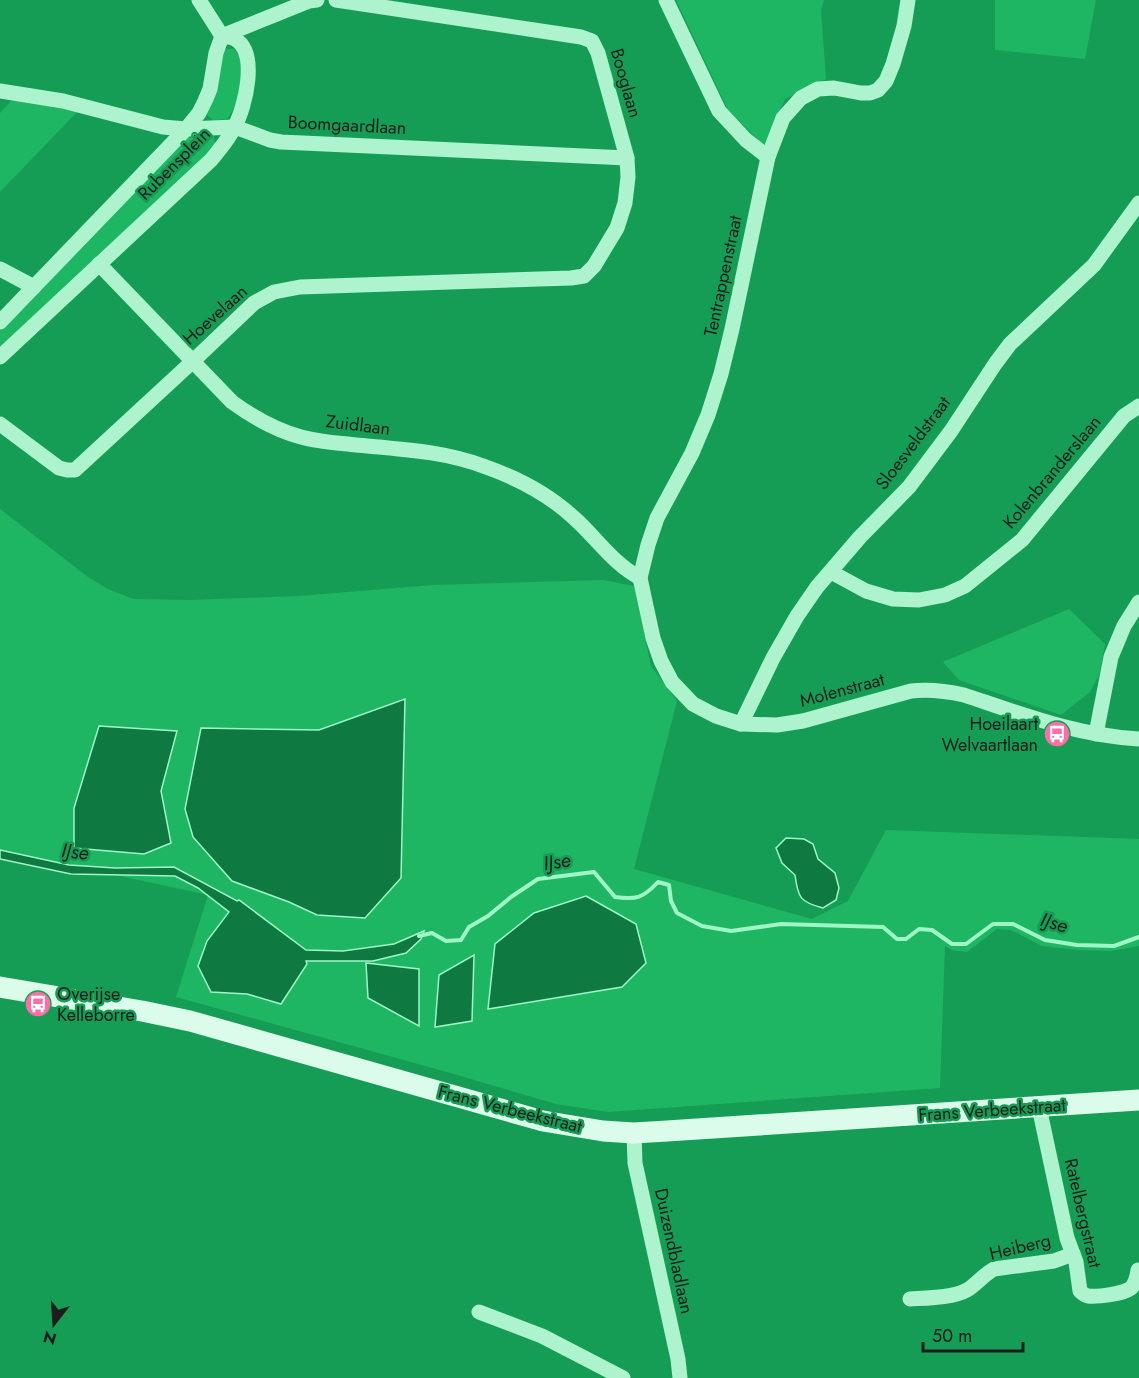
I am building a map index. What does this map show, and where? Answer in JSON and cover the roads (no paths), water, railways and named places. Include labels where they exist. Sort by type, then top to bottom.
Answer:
[{"type":"main road","name":"Frans Verbeekstraat","points":[[0,987],[190,1021],[543,1121],[603,1131],[634,1133],[1139,1100]]},
{"type":"street","points":[[199,0],[222,36],[309,1],[317,0]]},
{"type":"street","name":"Booglaan","points":[[336,0],[581,37],[592,41],[598,53],[627,158],[628,177],[625,203],[617,228],[594,266],[584,276]]},
{"type":"street","points":[[666,0],[719,111],[746,140],[768,157]]},
{"type":"street","name":"Tentrappenstraat","points":[[640,578],[657,518],[692,453],[721,374],[768,157],[783,118],[801,98],[818,89],[834,88],[861,93],[878,90],[886,81],[893,64],[904,26],[908,0]]},
{"type":"street","name":"Rubensplein","points":[[0,322],[186,129],[206,101],[222,36],[235,39],[243,48],[247,60],[248,88],[245,103],[235,127],[224,145],[211,160],[0,357]]},
{"type":"street","name":"Boomgaardlaan","points":[[0,91],[63,101],[163,127],[186,129],[235,127],[281,142],[627,158]]},
{"type":"street","name":"Sloesveldstraat","points":[[741,723],[773,658],[817,587],[860,537],[909,487],[1010,344],[1094,265],[1139,203]]},
{"type":"street","name":"Zuidlaan","points":[[99,264],[192,363],[232,402],[258,420],[302,437],[336,443],[434,453],[456,457],[506,474],[529,486],[572,515],[615,561],[640,578]]},
{"type":"street","points":[[0,269],[34,287]]},
{"type":"street","name":"Hoevelaan","points":[[0,424],[59,468],[75,470],[254,303],[274,292],[300,287],[584,276]]},
{"type":"street","name":"Kolenbranderslaan","points":[[831,572],[866,591],[893,599],[919,600],[936,597],[965,586],[1022,540],[1124,416],[1139,406]]},
{"type":"street","name":"Molenstraat","points":[[640,578],[653,638],[672,682],[693,704],[716,716],[741,723],[777,725],[804,721],[925,689],[964,695],[1049,723],[1096,734],[1139,739]]},
{"type":"street","points":[[1096,734],[1112,657],[1124,626],[1139,602]]},
{"type":"street","name":"Ratelbergstraat","points":[[1039,1107],[1067,1238],[1076,1262],[1079,1288],[1086,1295],[1093,1296],[1123,1292],[1135,1282],[1138,1270]]},
{"type":"street","name":"Duizendbladlaan","points":[[634,1133],[635,1163],[680,1378]]},
{"type":"street","name":"Heiberg","points":[[910,1299],[958,1294],[994,1269],[1054,1261],[1073,1254]]},
{"type":"street","points":[[479,1312],[542,1336],[623,1378]]},
{"type":"waterway","name":"IJse","points":[[419,936],[432,933],[446,941],[461,940],[469,927],[488,916],[538,879],[594,872],[615,897],[639,897],[658,882],[669,885],[671,901],[677,913],[702,926],[731,931],[781,924],[883,927],[897,939],[906,939],[919,929],[932,930],[952,944],[966,944],[993,924],[1013,924],[1045,940],[1077,945],[1114,946],[1139,937]]},
{"type":"place","name":"Hoeilaart Welvaartlaan","points":[[1057,734]]},
{"type":"place","name":"Overijse Kelleborre","points":[[38,1004]]}]
